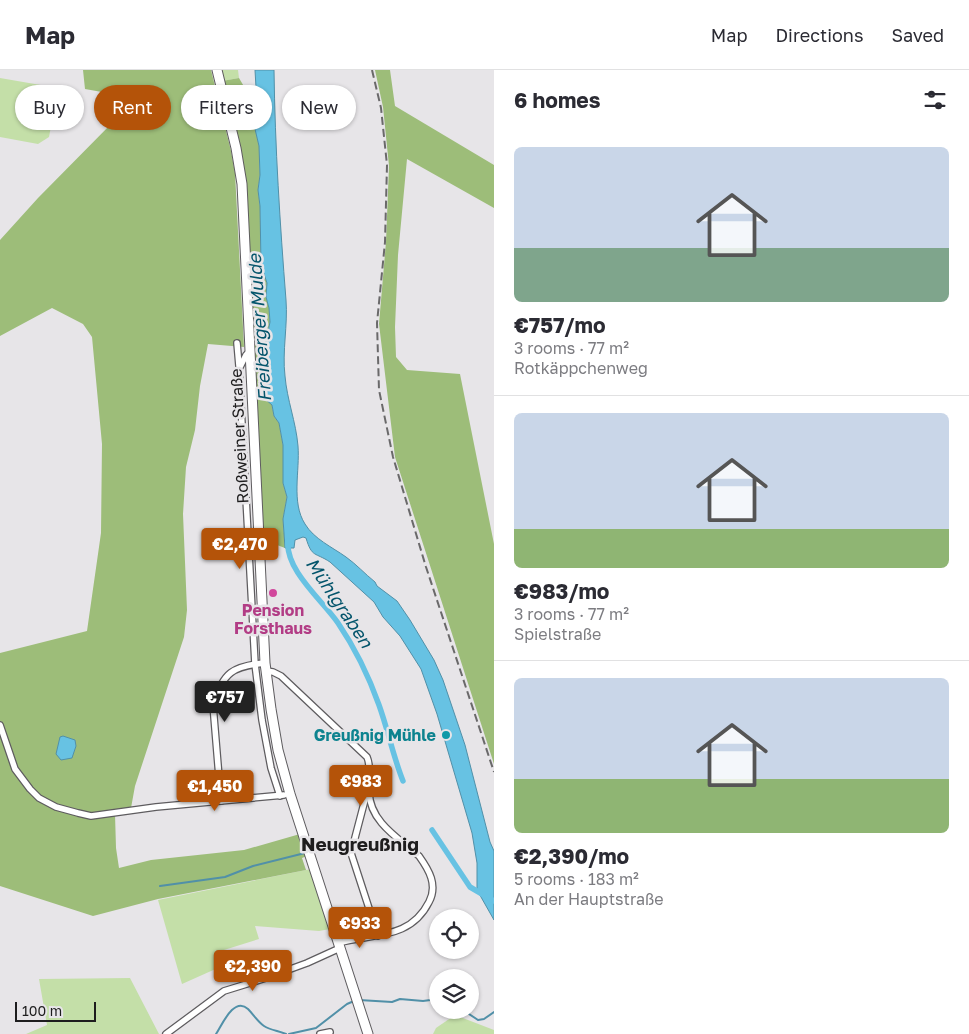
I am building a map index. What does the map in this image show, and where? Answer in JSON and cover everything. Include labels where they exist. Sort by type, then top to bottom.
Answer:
[{"type":"main road","name":"Roßweiner Straße","points":[[217,70],[240,172],[266,667],[278,750],[290,794],[368,1034]]},
{"type":"street","points":[[237,344],[255,664],[262,720],[271,768],[280,796]]},
{"type":"street","points":[[239,369],[249,352]]},
{"type":"street","points":[[249,560],[260,559]]},
{"type":"street","points":[[252,618],[263,618]]},
{"type":"street","points":[[166,1034],[224,991],[307,963],[339,946],[392,933],[415,922],[424,912],[432,896],[433,881],[430,872],[419,856],[376,818],[369,799],[369,762],[362,752],[281,676],[266,667],[255,664],[233,670],[217,693],[213,705],[221,801]]},
{"type":"street","points":[[0,726],[15,770],[39,798],[56,807],[91,816],[290,794]]},
{"type":"street","points":[[368,789],[352,853],[378,936]]},
{"type":"street","points":[[320,1034],[330,1032]]},
{"type":"green space","points":[[83,70],[211,70],[215,85],[181,85],[181,130],[226,130],[235,173],[244,347],[208,344],[200,386],[195,430],[186,467],[183,514],[187,610],[184,637],[135,786],[131,808],[118,809],[115,814],[116,848],[119,868],[151,860],[244,850],[300,834],[307,856],[302,858],[306,870],[158,899],[93,916],[0,886],[0,653],[87,631],[101,533],[102,444],[92,337],[83,324],[52,308],[0,336],[0,240],[38,198],[105,130],[171,130],[171,85],[94,85],[94,91],[85,89]]},
{"type":"green space","points":[[219,70],[238,70],[239,78],[222,81]]},
{"type":"green space","points":[[375,70],[390,70],[395,106],[494,165],[494,208],[407,159],[398,255],[395,327],[396,357],[407,370],[460,374],[494,544],[494,764],[395,457],[379,324],[386,242],[389,166],[383,107]]},
{"type":"green space","points":[[0,78],[41,85],[15,85],[15,130],[50,130],[49,137],[38,144],[0,137]]},
{"type":"green space","points":[[239,78],[243,85],[223,85],[222,81]]},
{"type":"green space","points":[[230,130],[256,130],[259,146],[260,175],[258,190],[261,265],[267,283],[266,296],[270,322],[260,372],[274,416],[279,423],[283,445],[283,483],[287,497],[283,519],[285,548],[261,539],[247,229]]},
{"type":"green space","points":[[311,869],[330,929],[319,931],[255,926],[259,939],[224,950],[229,963],[182,984],[158,900]]},
{"type":"green space","points":[[130,978],[159,1034],[26,1034],[47,1025],[39,979]]},
{"type":"green space","points":[[449,1019],[465,1019],[494,1030],[494,1034],[433,1034],[436,1028]]},
{"type":"water","points":[[255,70],[274,70],[275,128],[286,309],[284,367],[298,446],[298,506],[305,524],[313,534],[350,560],[377,586],[397,601],[434,660],[443,680],[465,745],[494,851],[494,920],[477,890],[477,863],[472,833],[437,714],[421,669],[400,636],[383,617],[374,602],[330,562],[312,552],[306,538],[303,537],[295,540],[294,548],[285,548],[283,519],[287,497],[283,483],[283,445],[279,423],[274,416],[272,405],[264,398],[260,372],[270,322],[266,297],[267,283],[261,265],[258,190],[260,175],[259,146],[255,130],[272,130],[272,85],[256,85]]},
{"type":"water","points":[[63,736],[75,740],[76,746],[72,758],[61,760],[56,754],[60,737]]},
{"type":"waterway","name":"Mühlgraben","points":[[288,541],[292,563],[306,585],[338,623],[361,663],[379,705],[403,781]]},
{"type":"waterway","name":"Mühlgraben","points":[[432,830],[470,887],[494,901]]},
{"type":"waterway","points":[[312,852],[333,848]]},
{"type":"waterway","points":[[160,886],[225,877],[253,866],[305,853]]},
{"type":"waterway","points":[[359,1000],[392,1002],[400,999],[429,1000]]},
{"type":"waterway","points":[[289,1034],[316,1028],[347,1004],[354,1001]]},
{"type":"waterway","points":[[216,1034],[229,1013],[238,1006],[248,1009],[269,1029],[286,1034]]},
{"type":"waterway","points":[[476,1019],[484,1019],[494,1012]]},
{"type":"railway","points":[[372,70],[381,108],[387,165],[385,242],[377,323],[379,390],[393,457],[426,567],[494,772]]},
{"type":"place","name":"Pension Forsthaus","points":[[273,593]]},
{"type":"place","name":"Greußnig Mühle","points":[[446,735]]},
{"type":"district","name":"Neugreußnig","points":[[360,844]]},
{"type":"water label","name":"Freiberger Mulde","points":[[260,328]]}]
